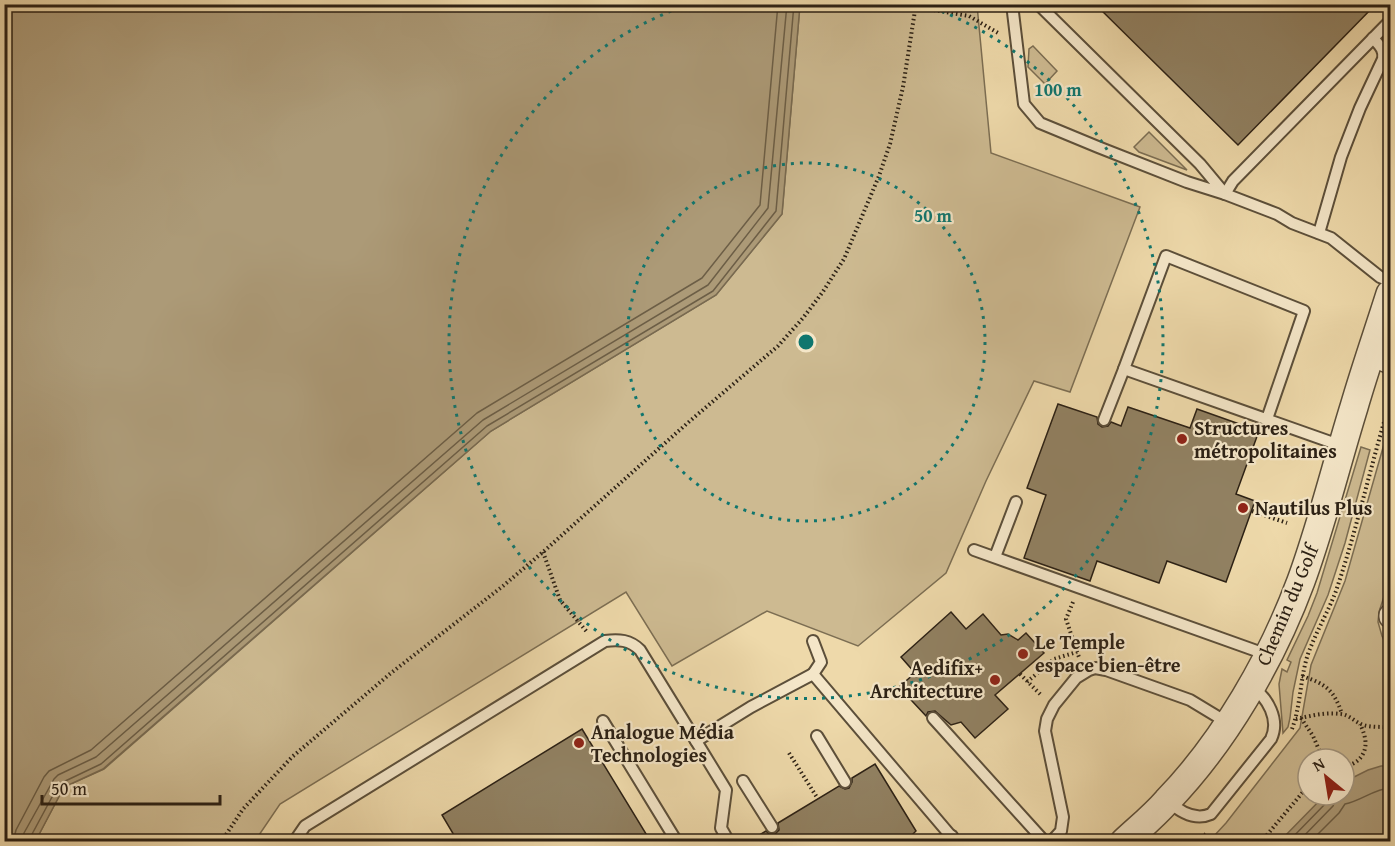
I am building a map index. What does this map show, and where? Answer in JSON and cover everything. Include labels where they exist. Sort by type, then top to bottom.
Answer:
[{"type":"street","name":"Chemin du Golf","points":[[1124,842],[1168,801],[1191,774],[1228,723],[1269,656],[1301,581],[1342,446],[1381,359],[1390,294]]},
{"type":"lane","points":[[1012,4],[1023,104],[1040,123],[1107,151],[1277,214],[1292,223],[1331,238],[1380,277],[1390,281]]},
{"type":"lane","points":[[1038,4],[1200,164],[1225,194]]},
{"type":"lane","points":[[1225,194],[1233,181],[1390,21]]},
{"type":"lane","points":[[1319,233],[1341,157],[1360,108],[1383,59],[1382,49],[1373,38]]},
{"type":"lane","points":[[1104,420],[1166,256],[1304,311],[1267,419]]},
{"type":"lane","points":[[1124,369],[1342,446]]},
{"type":"lane","points":[[995,558],[1016,502]]},
{"type":"lane","points":[[974,550],[1269,656]]},
{"type":"lane","points":[[294,842],[305,826],[598,645],[618,640],[630,643],[640,650],[726,790],[721,828],[729,842]]},
{"type":"lane","points":[[696,741],[751,706],[813,674],[821,662],[813,641]]},
{"type":"lane","points":[[1051,842],[1061,831],[1063,817],[1045,725],[1050,712],[1071,683],[1082,674],[1095,668],[1106,670],[1190,700],[1228,723]]},
{"type":"lane","points":[[813,674],[954,839]]},
{"type":"lane","points":[[1168,801],[1177,810],[1188,815],[1205,817],[1211,814],[1271,739],[1275,732],[1270,707],[1263,696],[1251,687]]},
{"type":"lane","points":[[933,718],[1045,842]]},
{"type":"lane","points":[[603,721],[677,842]]},
{"type":"lane","points":[[817,736],[845,782]]},
{"type":"lane","points":[[743,781],[772,827]]},
{"type":"lane","points":[[932,842],[954,839]]},
{"type":"path","points":[[221,842],[243,808],[292,757],[391,673],[543,552],[778,346],[803,318],[844,259],[883,166],[903,87],[916,6],[969,16],[1003,35],[1017,46]]},
{"type":"path","name":"Chemin du Golf","points":[[1292,730],[1299,719],[1302,676],[1308,655],[1335,594],[1390,402]]},
{"type":"path","points":[[1252,511],[1287,523]]},
{"type":"path","points":[[543,552],[560,600],[598,645]]},
{"type":"path","points":[[1066,619],[1080,660]]},
{"type":"path","points":[[1027,682],[1054,658],[1077,652]]},
{"type":"path","points":[[1020,674],[1045,699]]},
{"type":"path","points":[[1302,676],[1317,681],[1331,691],[1337,699],[1342,714]]},
{"type":"path","points":[[1299,719],[1342,714],[1360,724],[1390,728]]},
{"type":"path","points":[[1299,719],[1313,736],[1318,747]]},
{"type":"path","points":[[1356,762],[1363,755],[1366,747],[1360,724]]},
{"type":"path","points":[[789,753],[818,799]]},
{"type":"path","points":[[1261,842],[1296,800]]},
{"type":"path","points":[[1193,842],[1212,829]]},
{"type":"shaded area","points":[[800,5],[977,5],[991,153],[1140,207],[1070,392],[1034,381],[986,481],[946,573],[858,646],[767,611],[672,666],[626,592],[280,804],[255,841],[35,842],[64,787],[104,769],[491,431],[716,295],[782,214]]},
{"type":"shaded area","points":[[1033,46],[1057,71],[1045,84],[1028,67],[1029,49]]},
{"type":"shaded area","points":[[1149,132],[1187,170],[1139,152],[1134,147]]},
{"type":"shaded area","points":[[1390,423],[1390,578],[1378,622],[1390,654],[1390,841],[1206,842],[1226,823],[1300,728],[1311,665],[1345,581]]},
{"type":"shaded area","points":[[1361,447],[1370,450],[1345,543],[1328,595],[1300,659],[1288,727],[1283,733],[1279,684],[1282,669],[1287,672],[1291,662],[1287,660],[1317,593]]},
{"type":"water","points":[[5,4],[800,5],[782,214],[716,295],[491,431],[103,769],[64,787],[35,842],[4,841]]},
{"type":"water","points":[[1390,766],[1390,841],[1280,841],[1313,807],[1356,807],[1356,776],[1368,770]]},
{"type":"building","points":[[1095,4],[1376,4],[1238,145]]},
{"type":"building","points":[[1058,404],[1097,417],[1098,424],[1102,427],[1108,426],[1111,422],[1121,426],[1128,407],[1190,428],[1197,409],[1259,431],[1236,494],[1255,501],[1226,582],[1167,561],[1159,583],[1097,561],[1090,581],[1024,558],[1046,495],[1027,488]]},
{"type":"building","points":[[951,612],[966,629],[983,614],[1001,635],[1008,634],[1018,640],[1026,633],[1044,653],[995,695],[1008,709],[975,738],[961,722],[951,725],[935,711],[928,712],[926,716],[899,687],[915,673],[901,657]]},
{"type":"building","points":[[582,729],[651,842],[458,842],[442,815]]},
{"type":"building","points":[[875,764],[916,831],[905,842],[748,842],[766,831],[769,834],[775,834],[779,830],[778,823],[839,786],[849,788],[852,778]]},
{"type":"place","name":"Structures métropolitaines","points":[[1182,439]]},
{"type":"place","name":"Nautilus Plus","points":[[1243,508]]},
{"type":"place","name":"Le Temple espace bien-être","points":[[1023,654]]},
{"type":"place","name":"Aedifix+ Architecture","points":[[995,680]]},
{"type":"place","name":"Analogue Média Technologies","points":[[579,743]]}]
